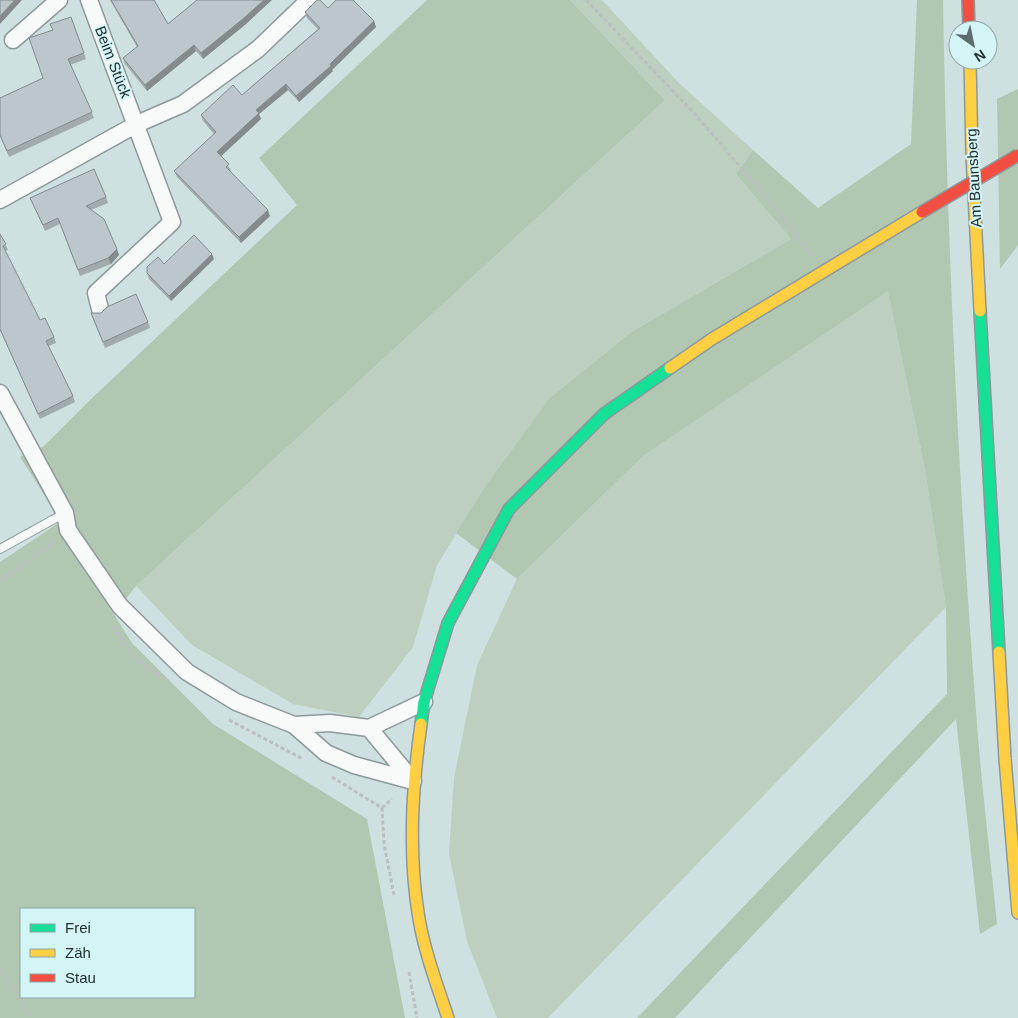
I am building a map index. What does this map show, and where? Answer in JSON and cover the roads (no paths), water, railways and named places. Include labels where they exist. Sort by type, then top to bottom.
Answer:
[{"type":"street","points":[[13,40],[60,0]]},
{"type":"street","name":"Beim Stück","points":[[88,0],[137,124],[172,222],[96,294],[100,309]]},
{"type":"street","points":[[0,200],[137,124],[183,104],[258,49],[309,0]]},
{"type":"street","points":[[968,0],[969,20]]},
{"type":"street","name":"Am Baunsberg","points":[[970,70],[979,296],[1005,759],[1018,913]]},
{"type":"street","points":[[448,1018],[429,962],[419,918],[412,847],[413,780],[424,702],[448,623],[509,509],[604,414],[712,339],[1018,155]]},
{"type":"street","points":[[0,393],[65,513],[68,530],[120,606],[187,672],[236,702],[294,725],[326,753],[354,765],[413,780]]},
{"type":"street","points":[[294,725],[330,723],[369,728],[424,702]]},
{"type":"street","points":[[369,728],[413,780]]},
{"type":"lane","points":[[0,549],[65,513]]}]
